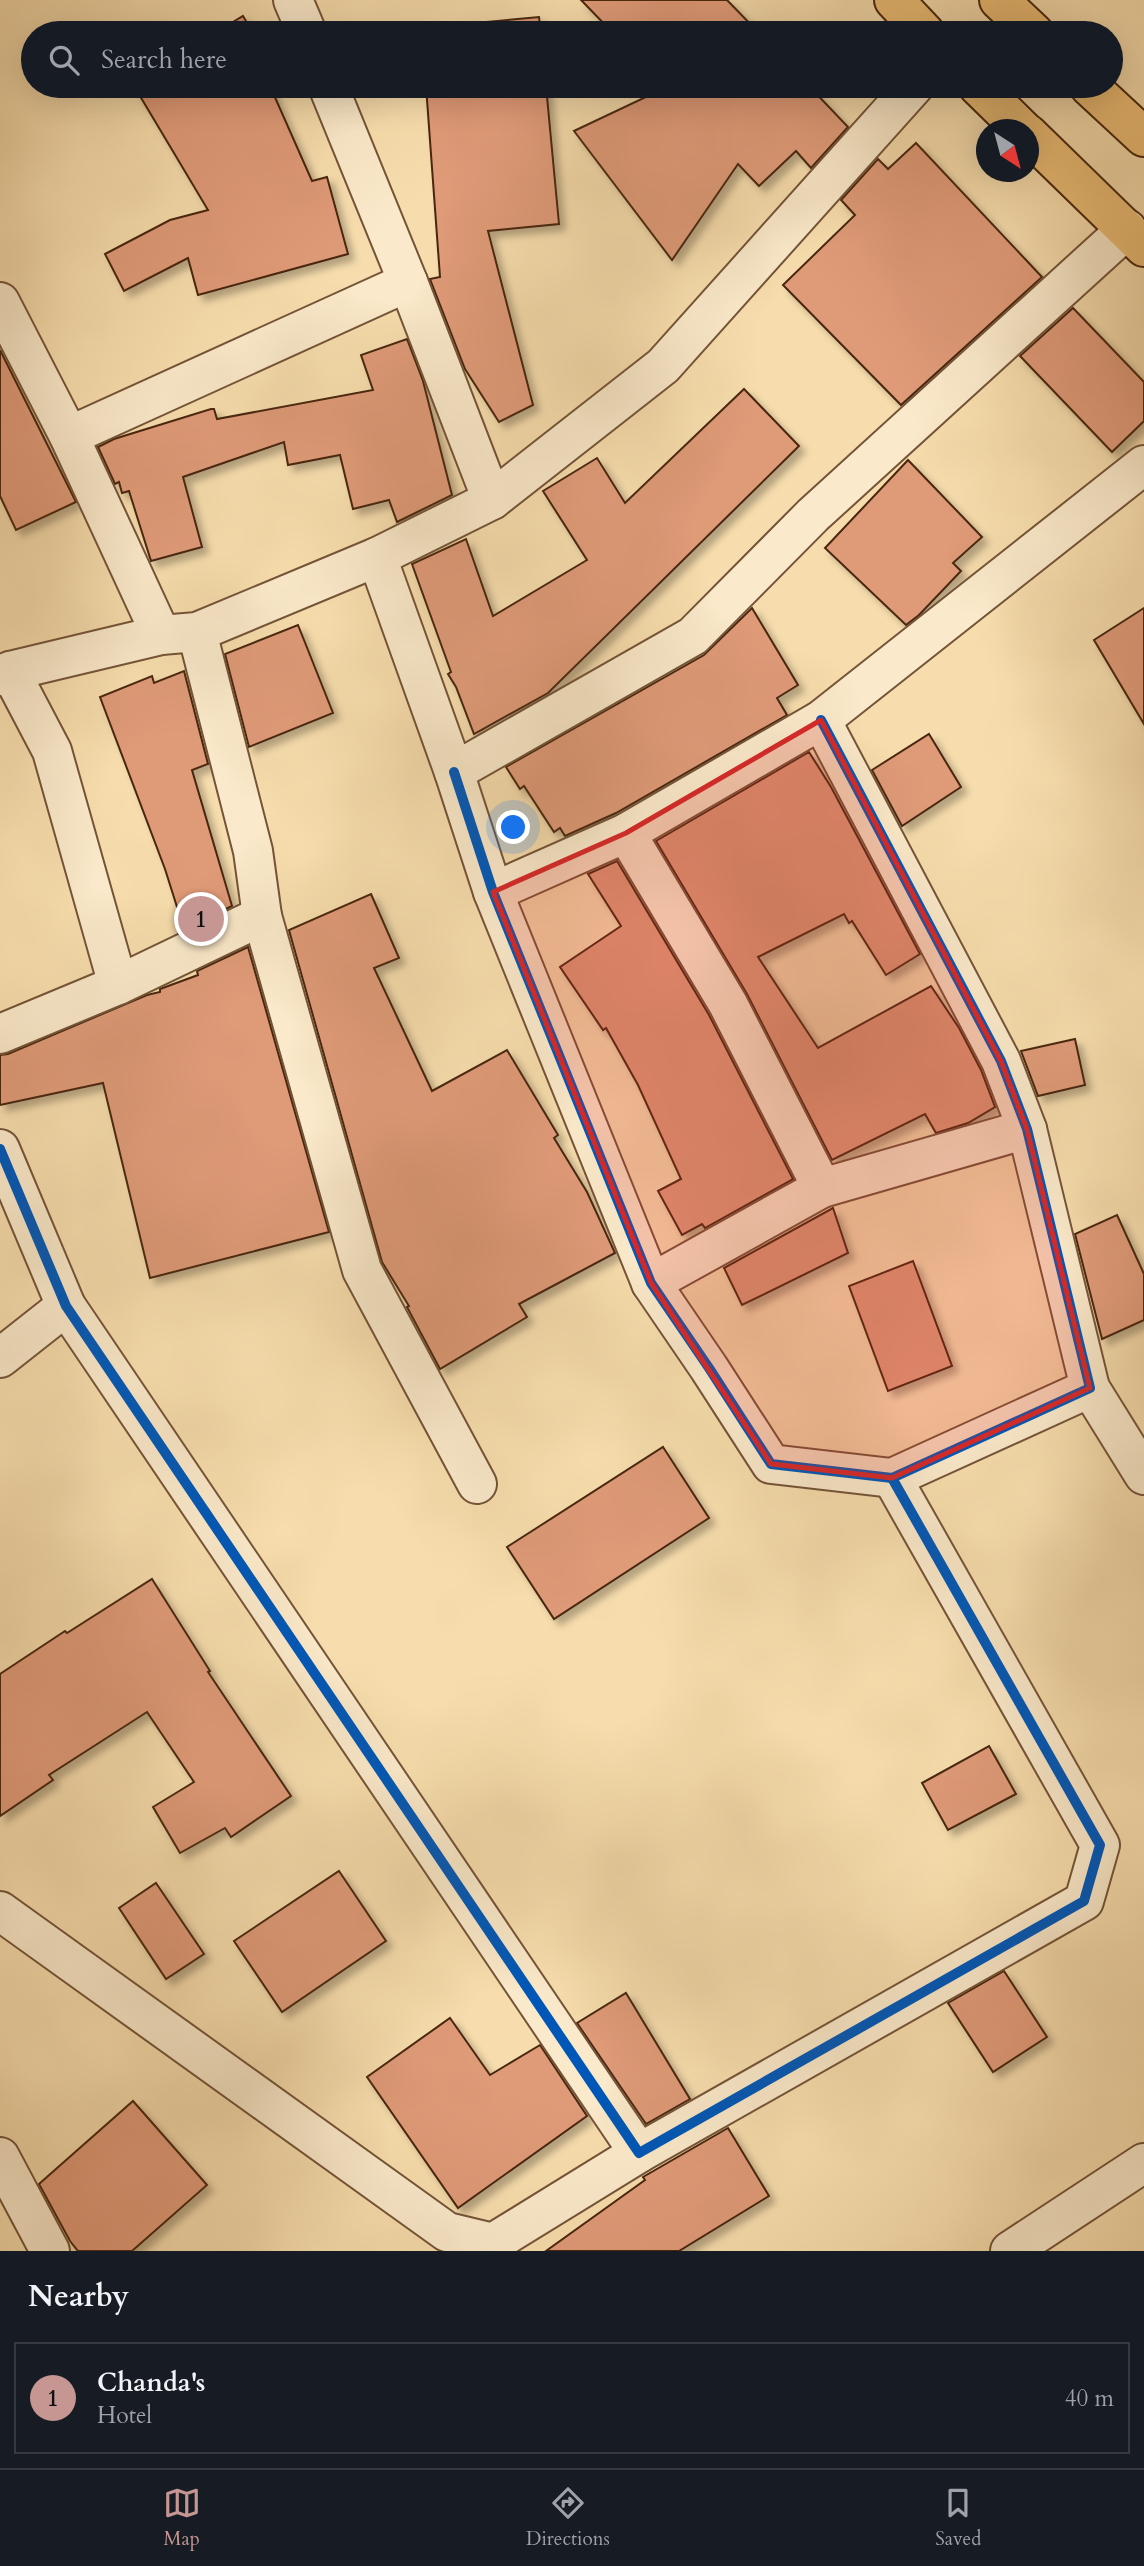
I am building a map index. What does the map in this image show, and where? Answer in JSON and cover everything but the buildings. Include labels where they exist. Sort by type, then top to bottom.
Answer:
[{"type":"main road","points":[[894,0],[914,21]]},
{"type":"main road","points":[[999,0],[1021,21]]},
{"type":"main road","points":[[990,98],[1012,119]]},
{"type":"main road","points":[[1102,98],[1144,137]]},
{"type":"main road","points":[[1039,146],[1135,238]]},
{"type":"street","points":[[293,0],[302,21]]},
{"type":"street","points":[[333,98],[408,282],[492,500]]},
{"type":"street","points":[[118,985],[52,751],[5,673],[179,634],[377,557],[492,500],[663,366],[903,98]]},
{"type":"street","points":[[454,772],[693,636],[813,515],[1135,238]]},
{"type":"street","points":[[69,436],[408,282]]},
{"type":"street","points":[[0,302],[69,436],[179,634],[253,851],[262,916],[362,1269],[477,1484]]},
{"type":"street","points":[[493,892],[626,833],[821,720],[1144,465]]},
{"type":"street","points":[[377,557],[454,772],[493,892],[651,1283],[771,1464],[892,1478],[1090,1388]]},
{"type":"street","points":[[821,720],[1001,1061],[1027,1129],[1090,1388],[1144,1475]]},
{"type":"street","points":[[626,833],[728,1004],[822,1188]]},
{"type":"street","points":[[0,1034],[118,985],[262,916]]},
{"type":"street","points":[[651,1283],[822,1188],[1027,1129]]},
{"type":"street","points":[[0,1149],[66,1306],[639,2153]]},
{"type":"street","points":[[0,1358],[66,1306]]},
{"type":"street","points":[[0,1911],[447,2232],[493,2243],[639,2153],[1084,1901],[1100,1845],[892,1478]]},
{"type":"street","points":[[0,2157],[50,2251]]},
{"type":"street","points":[[1010,2251],[1144,2163]]},
{"type":"highlighted area","points":[[821,720],[1001,1061],[1027,1129],[1090,1388],[892,1478],[771,1464],[651,1283],[493,892],[626,833]]},
{"type":"cycle path","points":[[454,772],[493,892],[651,1283],[771,1464],[892,1478],[1090,1388],[1027,1129],[1001,1061],[821,720]]},
{"type":"cycle path","points":[[0,1149],[66,1306],[639,2153],[1084,1901],[1100,1845],[892,1478]]},
{"type":"place","name":"Chanda's","points":[[201,919]]}]
